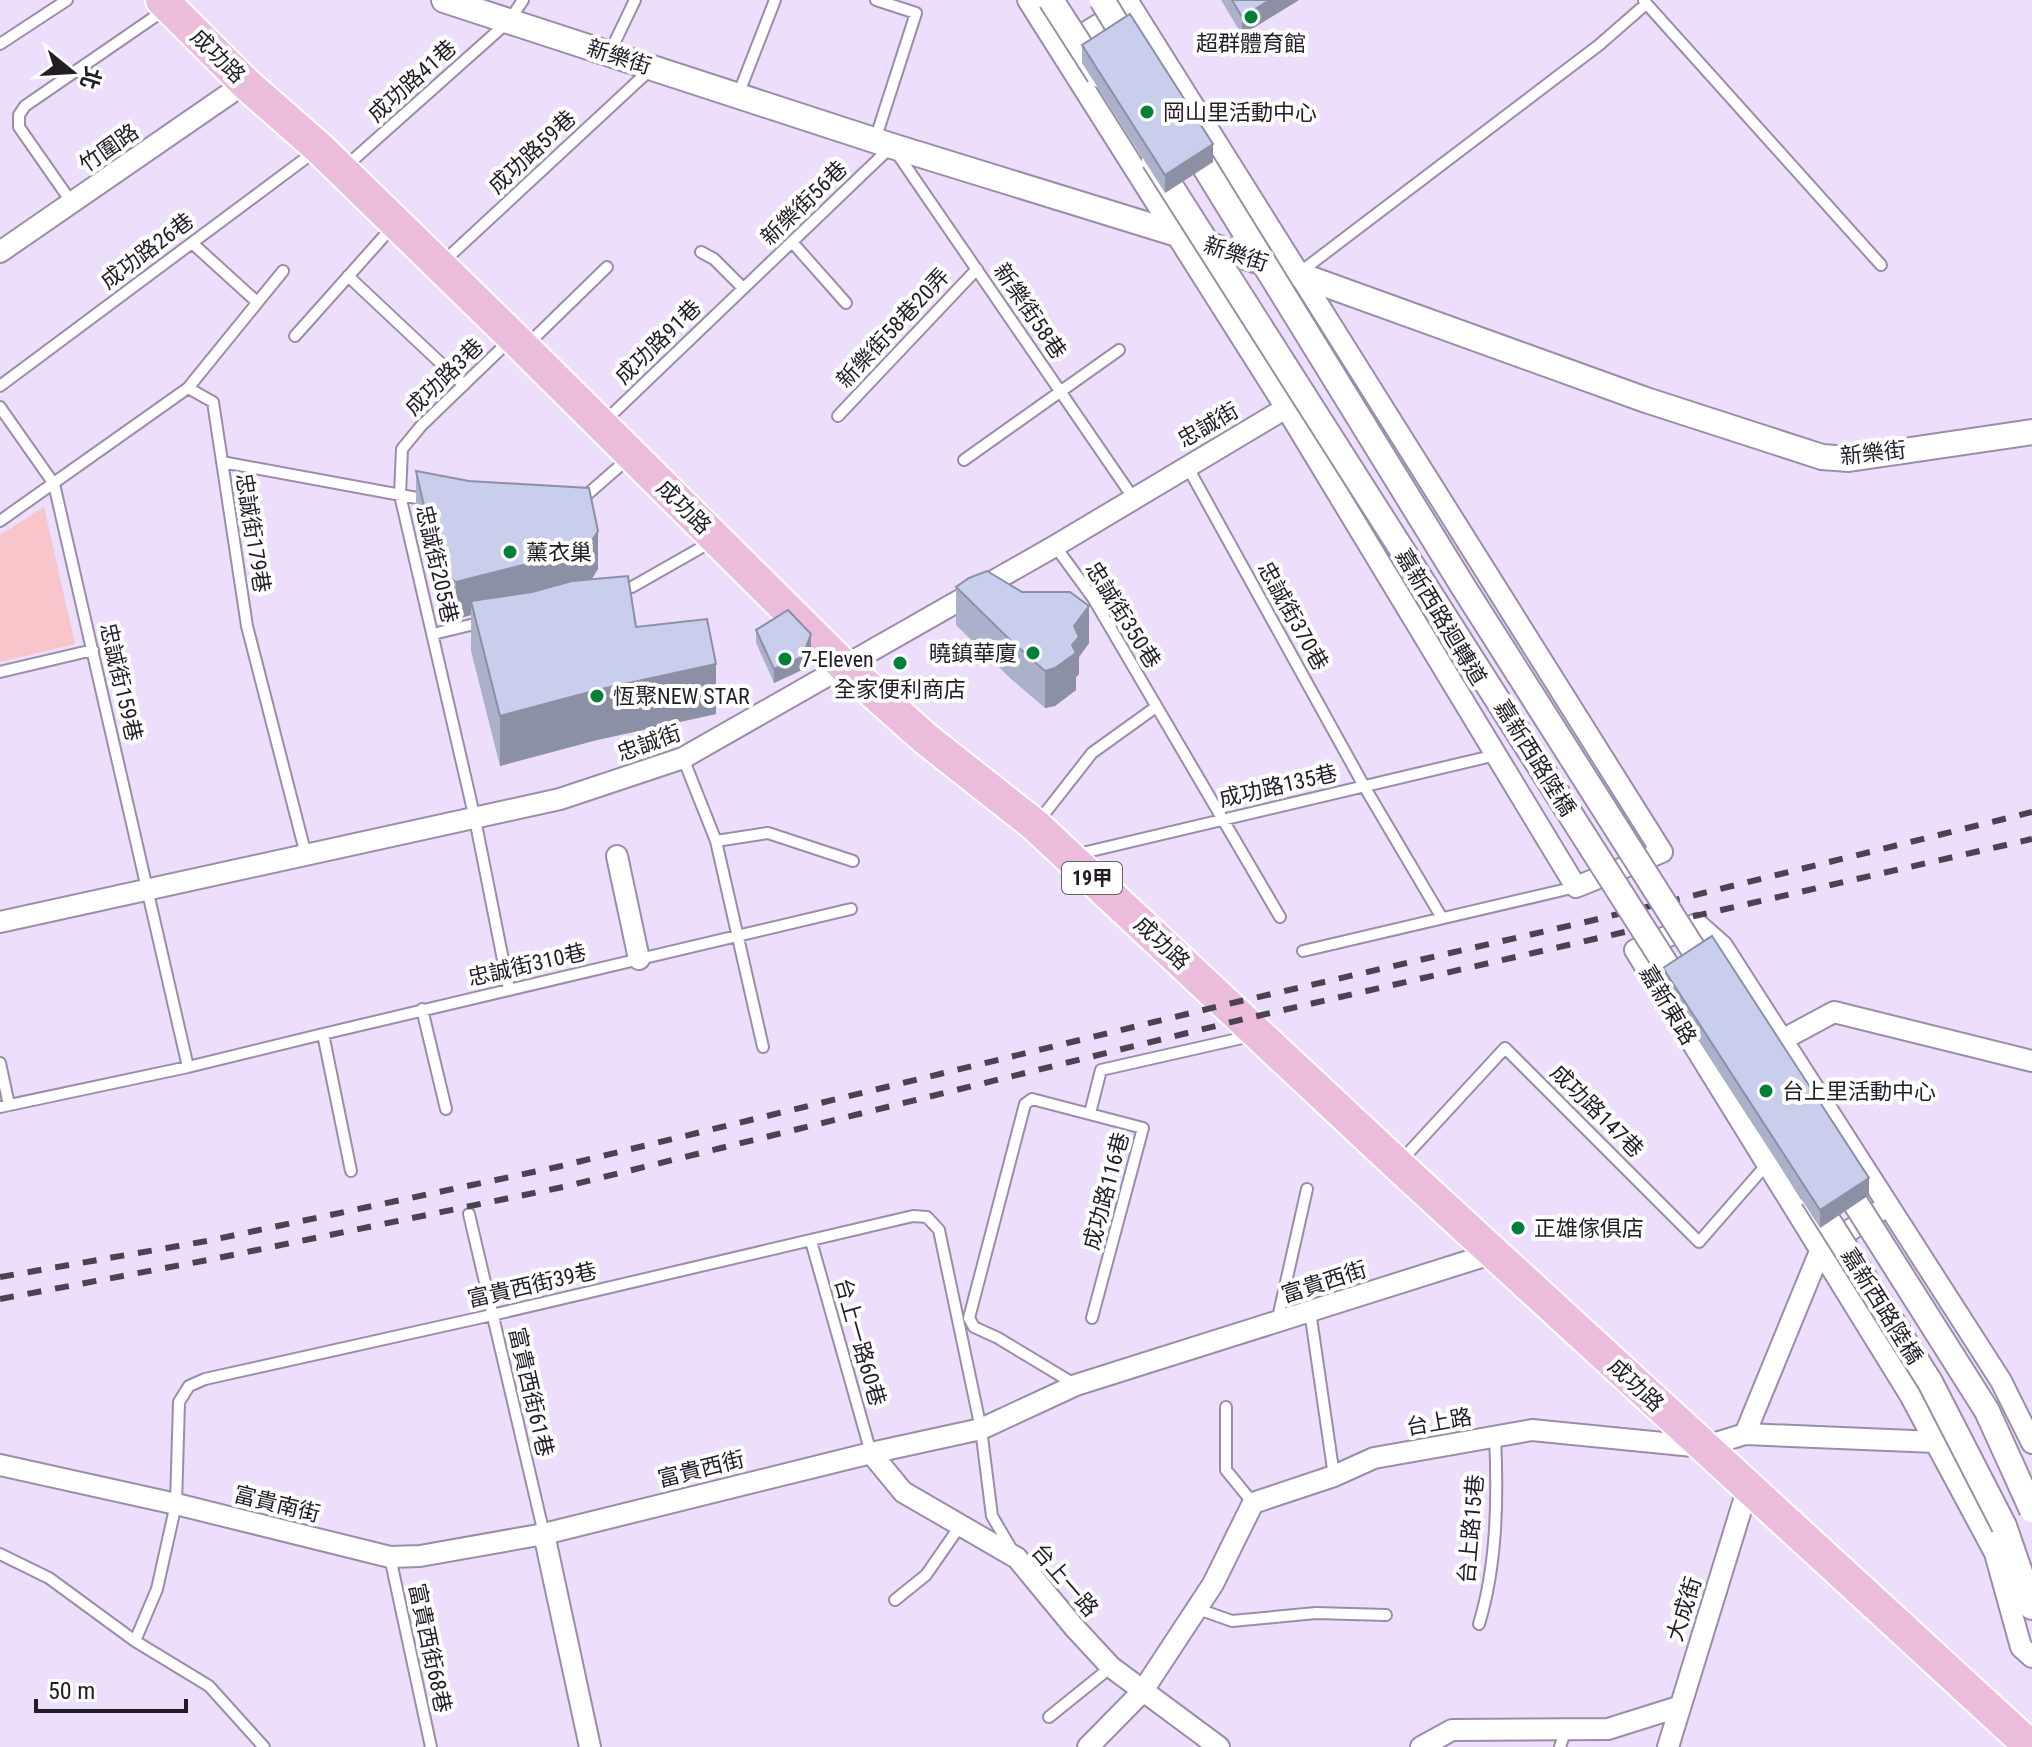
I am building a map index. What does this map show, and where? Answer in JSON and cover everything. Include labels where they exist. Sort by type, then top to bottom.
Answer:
[{"type":"main road","name":"成功路","points":[[166,3],[245,83],[319,148],[602,424],[845,667],[926,739],[1035,825],[1398,1165],[2031,1747]]},
{"type":"street","name":"新樂街","points":[[444,0],[883,143],[1174,233],[1646,400],[1822,457],[1849,459],[2032,432]]},
{"type":"street","name":"嘉新西路迴轉道","points":[[1028,0],[1286,408],[1576,887]]},
{"type":"street","name":"嘉新西路陸橋","points":[[1051,0],[1930,1382],[2004,1526],[2032,1607]]},
{"type":"street","name":"嘉新西路陸橋","points":[[1102,0],[1456,574],[1721,993]]},
{"type":"street","points":[[1059,49],[1129,2],[1662,852],[1576,887]]},
{"type":"street","name":"竹圍路","points":[[0,252],[245,83]]},
{"type":"street","name":"忠誠街","points":[[0,922],[560,799],[683,758],[1055,546],[1286,408]]},
{"type":"street","points":[[617,856],[639,959]]},
{"type":"street","name":"嘉新東路","points":[[2032,1442],[2001,1381],[1722,946],[1697,924],[1635,950],[1910,1395],[1995,1553],[2021,1647],[2032,1657]]},
{"type":"street","points":[[1782,1040],[1834,1012],[2032,1061]]},
{"type":"street","name":"嘉新西路陸橋","points":[[1824,1154],[1987,1411],[2032,1510]]},
{"type":"street","points":[[1745,1434],[1821,1249],[1889,1205]]},
{"type":"street","name":"富貴西街","points":[[544,1534],[981,1429],[1076,1385],[1494,1253]]},
{"type":"street","name":"台上路","points":[[1253,1503],[1334,1476],[1374,1458],[1532,1430],[1703,1447],[1745,1434],[1936,1442]]},
{"type":"street","name":"台上一路","points":[[871,1453],[903,1492],[1017,1558],[1111,1667],[1219,1747]]},
{"type":"street","name":"富貴南街","points":[[0,1465],[176,1504],[390,1557],[420,1556],[544,1534]]},
{"type":"street","name":"大成街","points":[[1668,1747],[1748,1487]]},
{"type":"street","points":[[1088,1747],[1142,1692],[1213,1584],[1253,1503]]},
{"type":"street","points":[[544,1534],[590,1747]]},
{"type":"street","points":[[1421,1747],[1452,1730],[1563,1738],[1608,1729],[1678,1707]]},
{"type":"lane","points":[[0,44],[67,0]]},
{"type":"lane","name":"成功路41巷","points":[[342,170],[509,21],[523,0]]},
{"type":"lane","points":[[610,54],[635,0]]},
{"type":"lane","points":[[738,95],[775,0]]},
{"type":"lane","points":[[876,0],[916,13],[883,143]]},
{"type":"lane","points":[[1297,274],[1599,45],[1644,2],[1881,265]]},
{"type":"lane","points":[[72,203],[19,127],[19,115],[25,106],[166,3]]},
{"type":"lane","name":"成功路59巷","points":[[439,266],[652,68]]},
{"type":"lane","name":"新樂街56巷","points":[[743,288],[792,242],[883,143]]},
{"type":"lane","name":"新樂街58巷","points":[[883,143],[977,269],[1134,499]]},
{"type":"lane","name":"成功路26巷","points":[[0,386],[319,148]]},
{"type":"lane","points":[[295,336],[395,223]]},
{"type":"lane","points":[[792,242],[846,303]]},
{"type":"lane","points":[[192,243],[257,302]]},
{"type":"lane","points":[[701,252],[714,259],[743,288]]},
{"type":"lane","name":"成功路3巷","points":[[400,495],[402,449],[421,426],[464,385],[519,343],[607,267]]},
{"type":"lane","name":"新樂街58巷20弄","points":[[838,416],[977,269]]},
{"type":"lane","points":[[0,521],[188,388],[283,271]]},
{"type":"lane","points":[[348,276],[464,385]]},
{"type":"lane","name":"成功路91巷","points":[[602,424],[743,288]]},
{"type":"lane","points":[[964,460],[1119,350]]},
{"type":"lane","name":"忠誠街179巷","points":[[188,388],[213,402],[247,626],[306,855]]},
{"type":"lane","points":[[0,407],[54,484]]},
{"type":"lane","points":[[577,503],[632,455]]},
{"type":"lane","name":"忠誠街205巷","points":[[222,462],[400,495],[475,819],[509,990]]},
{"type":"lane","name":"忠誠街370巷","points":[[1187,466],[1364,786],[1442,918]]},
{"type":"lane","name":"忠誠街159巷","points":[[54,484],[188,1067]]},
{"type":"lane","points":[[400,495],[447,503]]},
{"type":"lane","points":[[601,594],[632,587],[716,539]]},
{"type":"lane","name":"忠誠街350巷","points":[[1055,546],[1093,598],[1280,917]]},
{"type":"lane","points":[[433,634],[494,620]]},
{"type":"lane","points":[[0,672],[93,650]]},
{"type":"lane","points":[[1035,825],[1092,753],[1156,707]]},
{"type":"lane","name":"成功路135巷","points":[[1068,856],[1496,755]]},
{"type":"lane","points":[[683,758],[716,841],[763,1047]]},
{"type":"lane","points":[[716,841],[768,833],[853,861]]},
{"type":"lane","points":[[1303,951],[1576,887]]},
{"type":"lane","name":"忠誠街310巷","points":[[4,1106],[188,1067],[851,909]]},
{"type":"lane","points":[[422,1009],[446,1109]]},
{"type":"lane","points":[[323,1034],[351,1171]]},
{"type":"lane","points":[[1076,1385],[974,1327],[969,1318],[1025,1104],[1032,1099],[1090,1113],[1101,1070],[1261,1034]]},
{"type":"lane","name":"成功路147巷","points":[[1398,1165],[1505,1048],[1699,1242],[1767,1164]]},
{"type":"lane","points":[[0,1063],[4,1106]]},
{"type":"lane","name":"成功路116巷","points":[[1090,1113],[1143,1128],[1092,1318]]},
{"type":"lane","points":[[1277,1322],[1307,1189]]},
{"type":"lane","name":"富貴西街61巷","points":[[469,1214],[544,1534]]},
{"type":"lane","name":"富貴西街39巷","points":[[135,1641],[157,1589],[176,1504],[179,1402],[189,1386],[205,1379],[913,1216],[927,1217],[939,1230],[981,1429],[992,1516],[1017,1558]]},
{"type":"lane","name":"台上一路60巷","points":[[811,1241],[871,1453]]},
{"type":"lane","points":[[1310,1311],[1334,1476]]},
{"type":"lane","points":[[1226,1407],[1226,1470],[1253,1503]]},
{"type":"lane","name":"台上路15巷","points":[[1479,1624],[1489,1574],[1498,1490],[1495,1436]]},
{"type":"lane","points":[[895,1600],[926,1575],[960,1526]]},
{"type":"lane","points":[[0,1554],[49,1578],[135,1641],[209,1686],[264,1747]]},
{"type":"lane","name":"富貴西街68巷","points":[[390,1557],[431,1747]]},
{"type":"lane","points":[[1198,1609],[1232,1621],[1316,1613],[1386,1615]]},
{"type":"lane","points":[[1049,1717],[1111,1667]]},
{"type":"shaded area","points":[[44,507],[75,644],[0,662],[0,535]]},
{"type":"building","points":[[1232,0],[1270,0],[1242,17]]},
{"type":"building","name":"岡山里活動中心","points":[[1130,14],[1213,144],[1165,175],[1082,45]]},
{"type":"building","points":[[416,471],[469,481],[589,488],[598,531],[587,549],[456,582],[439,572]]},
{"type":"building","points":[[987,571],[1022,592],[1070,592],[1089,606],[1074,626],[1079,637],[1072,645],[1076,653],[1055,668],[1045,671],[1010,640],[956,587]]},
{"type":"building","points":[[628,576],[636,627],[707,619],[716,664],[597,690],[500,716],[471,601],[532,592],[572,581]]},
{"type":"building","name":"7-Eleven","points":[[788,610],[811,634],[802,657],[774,669],[756,630]]},
{"type":"building","name":"台上里活動中心","points":[[1712,936],[1869,1178],[1820,1210],[1663,968]]},
{"type":"railway","points":[[0,1277],[207,1241],[557,1167],[1228,1004],[1594,920],[2032,812]]},
{"type":"railway","points":[[0,1299],[563,1187],[1244,1019],[2032,839]]},
{"type":"place","name":"超群體育館","points":[[1251,17]]},
{"type":"place","name":"岡山里活動中心","points":[[1147,112]]},
{"type":"place","name":"薰衣巢","points":[[510,552]]},
{"type":"place","name":"曉鎮華廈","points":[[1033,653]]},
{"type":"place","name":"7-Eleven","points":[[785,659]]},
{"type":"place","name":"全家便利商店","points":[[900,663]]},
{"type":"place","name":"恆聚NEW STAR","points":[[597,696]]},
{"type":"place","name":"台上里活動中心","points":[[1766,1091]]},
{"type":"place","name":"正雄傢俱店","points":[[1518,1228]]}]
